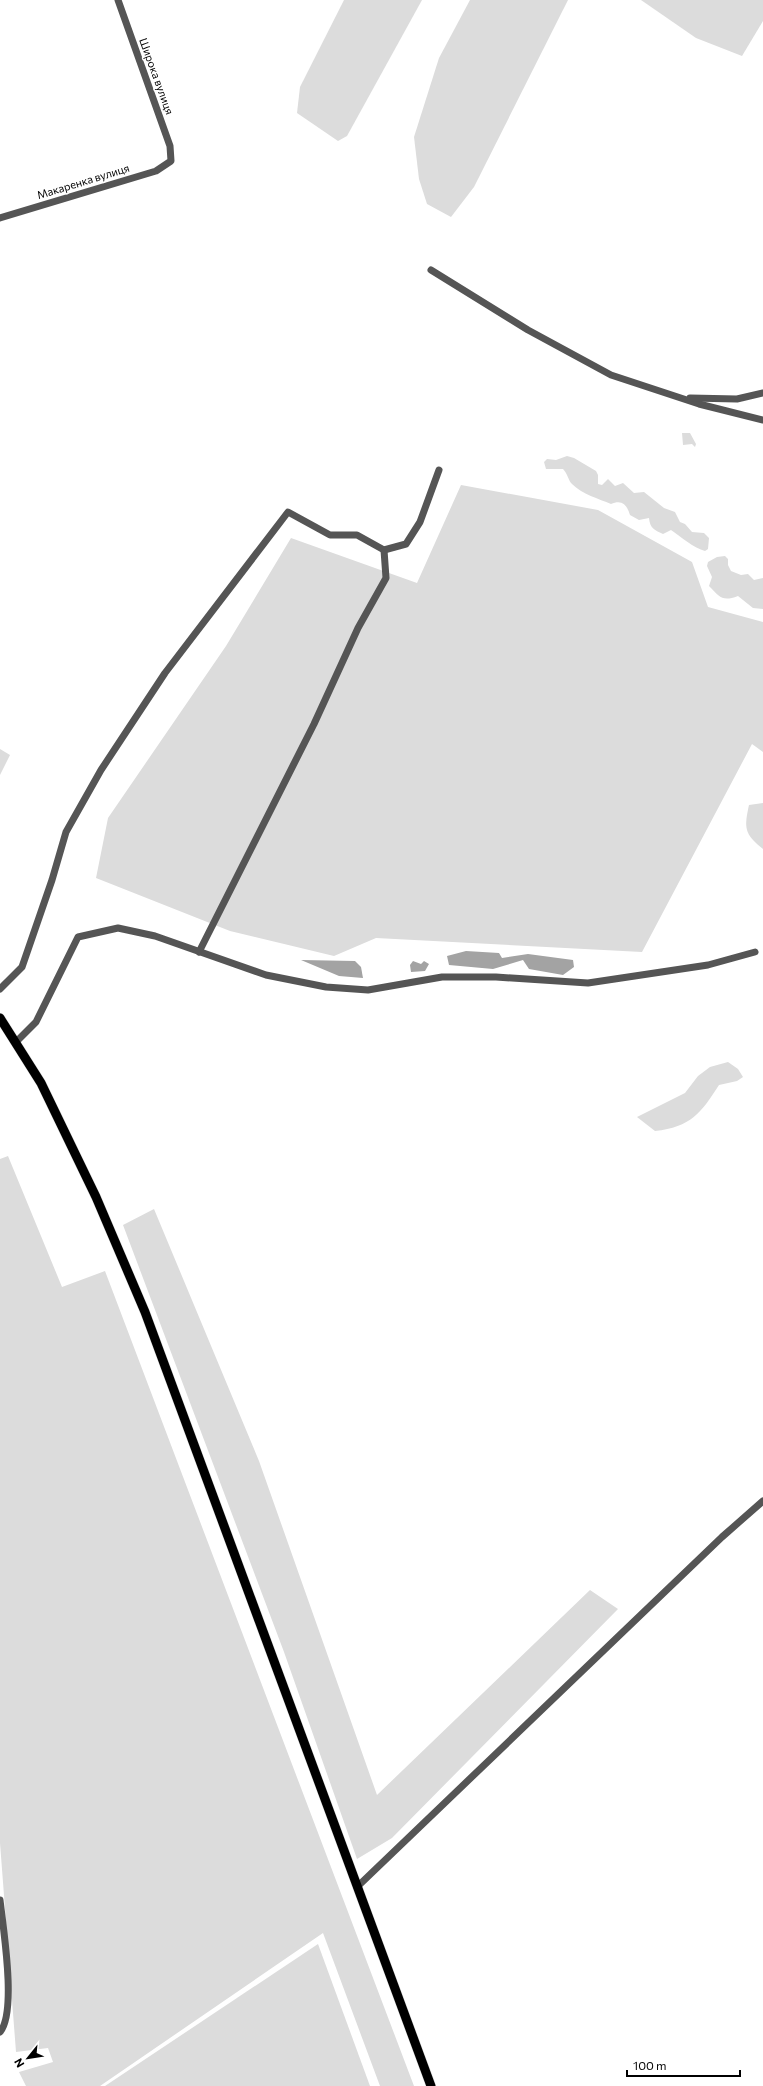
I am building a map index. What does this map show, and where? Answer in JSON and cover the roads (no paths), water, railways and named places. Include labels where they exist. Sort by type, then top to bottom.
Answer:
[{"type":"main road","points":[[0,1018],[41,1082],[96,1197],[145,1312],[431,2086]]},
{"type":"street","name":"Широка вулиця","points":[[118,0],[170,146],[171,161]]},
{"type":"street","name":"Макаренка вулиця","points":[[0,218],[156,171],[171,161]]},
{"type":"street","points":[[431,270],[528,330],[611,375],[682,398],[763,420]]},
{"type":"street","points":[[682,398],[737,399],[763,393]]},
{"type":"street","points":[[3,987],[22,967],[52,880],[66,832],[101,770],[165,673],[288,512],[330,535],[357,535],[384,550],[406,544],[420,522],[439,470]]},
{"type":"street","points":[[199,952],[314,724],[358,628],[386,578],[384,550]]},
{"type":"street","points":[[16,1042],[36,1022],[78,937],[118,928],[155,936],[266,975],[326,987],[368,990],[442,977],[496,977],[588,983],[708,965],[755,952]]},
{"type":"street","points":[[357,1887],[716,1542],[763,1501]]},
{"type":"street","points":[[0,1900],[9,1994],[6,2017],[0,2032]]}]
